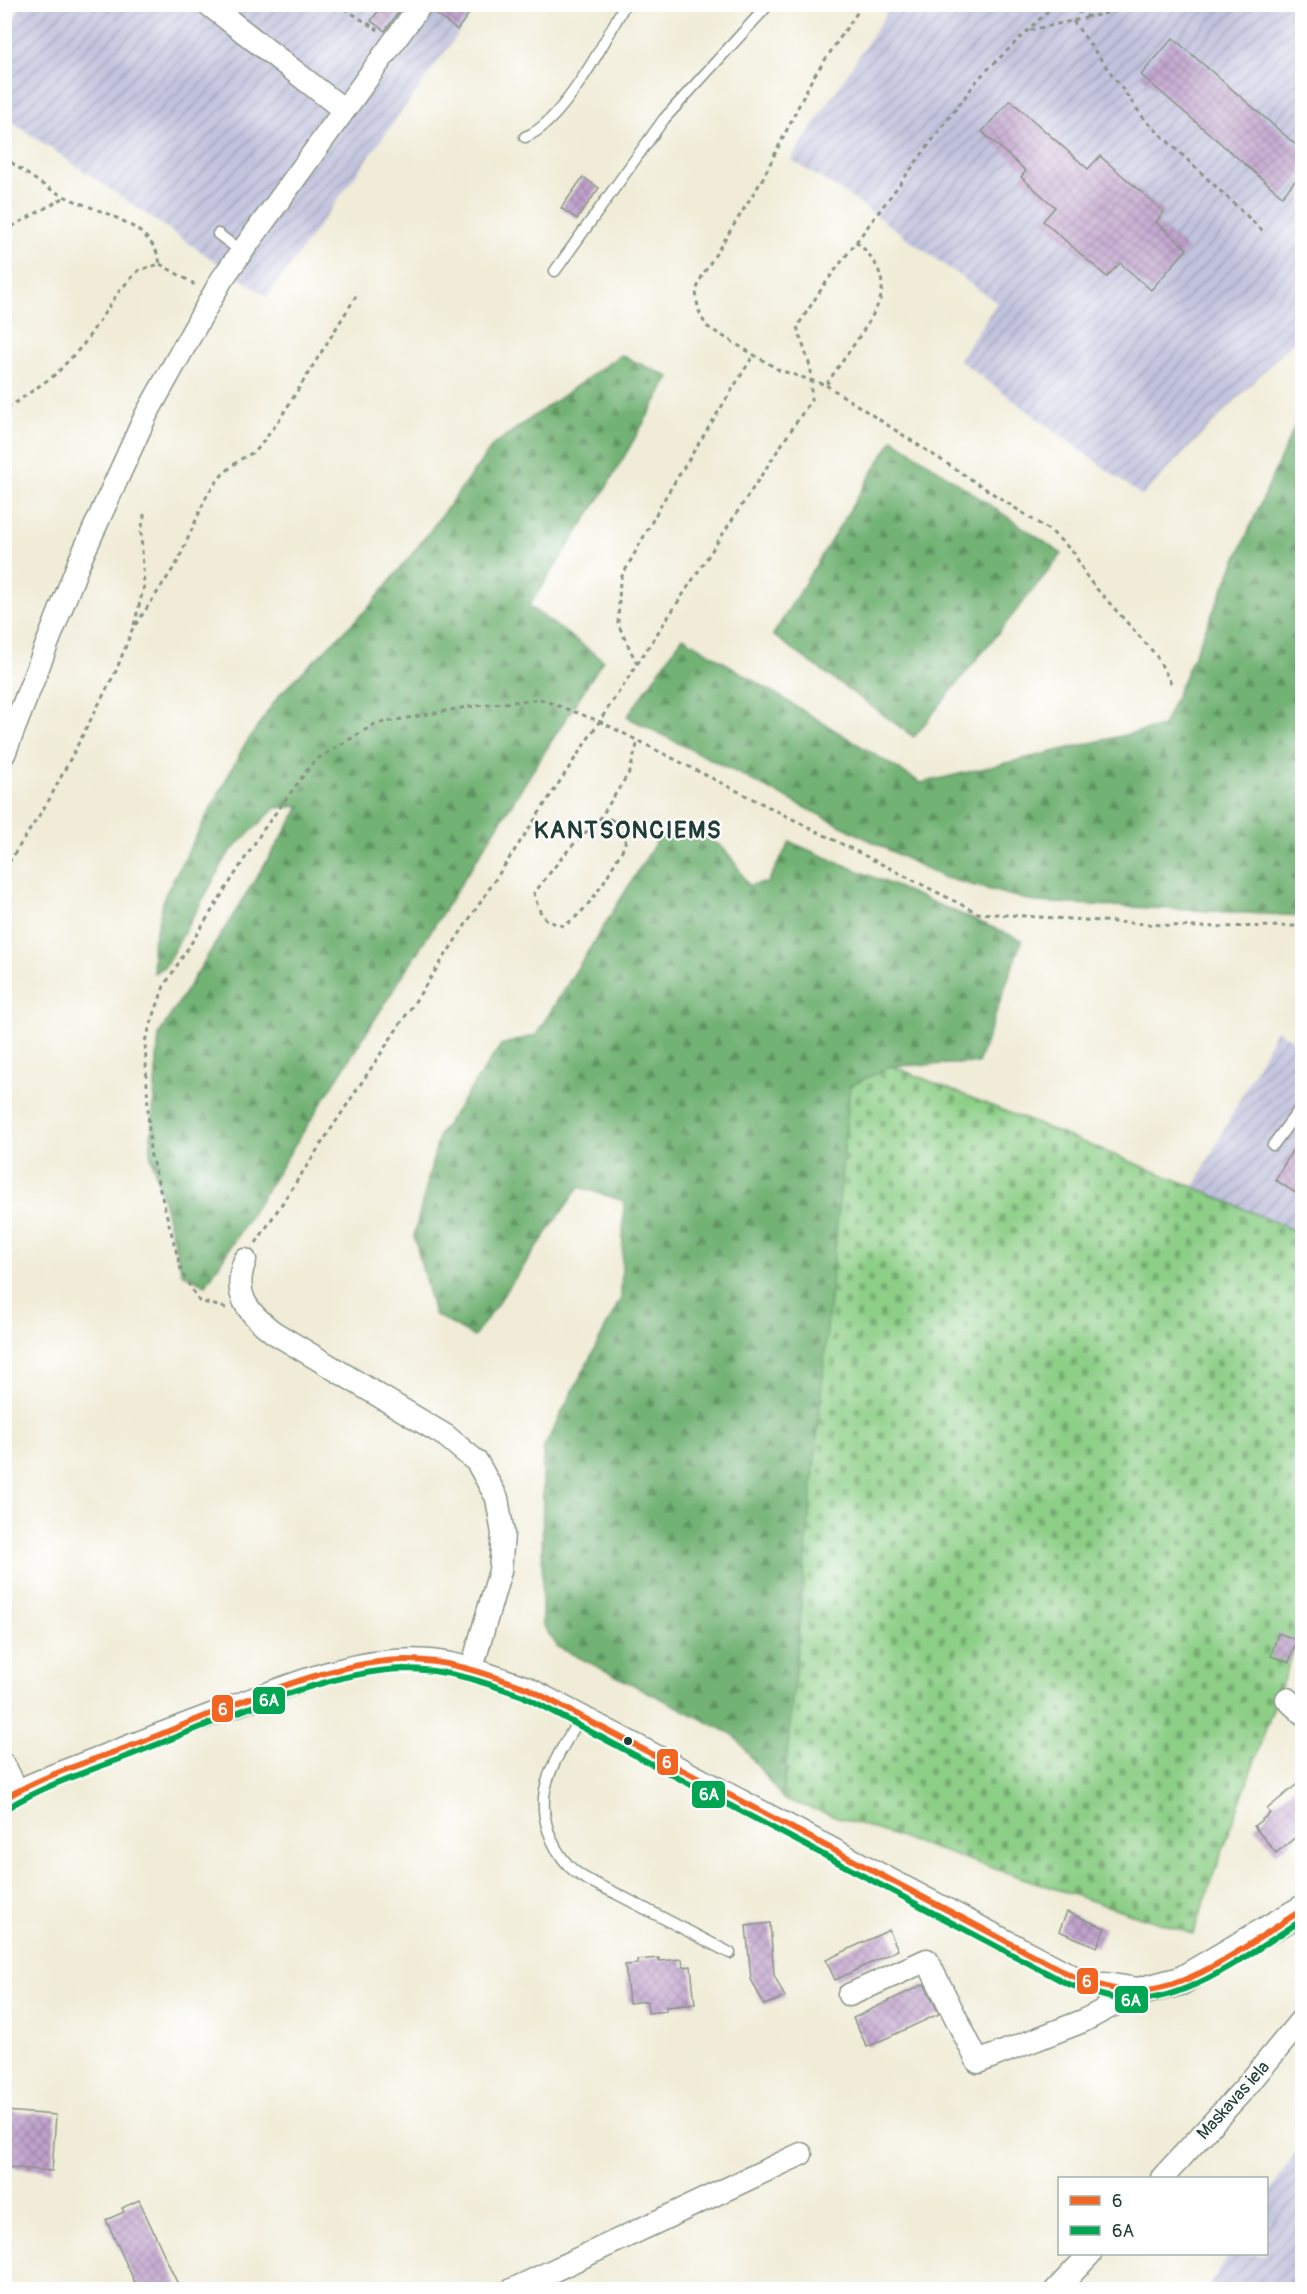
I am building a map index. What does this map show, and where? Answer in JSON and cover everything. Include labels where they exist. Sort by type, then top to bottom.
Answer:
[{"type":"street","points":[[208,4],[344,110]]},
{"type":"street","points":[[4,754],[80,561],[129,447],[198,322],[222,279],[421,4]]},
{"type":"street","points":[[246,1260],[239,1276],[240,1290],[251,1315],[273,1332],[446,1436],[477,1462],[497,1498],[503,1534],[500,1570],[472,1668]]},
{"type":"street","points":[[4,1765],[11,1795],[304,1680],[353,1666],[391,1661],[430,1661],[472,1668],[526,1688],[581,1716],[1072,1976],[1105,1987],[1138,1992]]},
{"type":"street","points":[[849,1995],[927,1960],[978,2062],[1083,2021],[1138,1992],[1181,1981],[1302,1910]]},
{"type":"street","name":"Maskavas iela","points":[[1163,2177],[1245,2088],[1302,2019]]},
{"type":"street","points":[[512,2289],[801,2154]]},
{"type":"street","points":[[1056,2289],[1088,2255]]},
{"type":"lane","points":[[525,137],[544,127],[571,93],[625,4]]},
{"type":"lane","points":[[555,271],[664,119],[769,4]]},
{"type":"lane","points":[[218,234],[242,252]]},
{"type":"lane","points":[[1273,1145],[1302,1106]]},
{"type":"lane","points":[[581,1716],[554,1765],[545,1790],[544,1811],[549,1832],[558,1851],[571,1868],[593,1882],[730,1953]]},
{"type":"path","points":[[337,4],[394,41]]},
{"type":"path","points":[[863,4],[812,79],[762,180],[702,276],[696,291],[698,309],[706,326],[753,356],[779,370],[826,385],[1052,532],[1074,554],[1088,579],[1156,655],[1171,683]]},
{"type":"path","points":[[246,1260],[811,400],[811,369],[797,327],[824,285],[979,78],[1055,4]]},
{"type":"path","points":[[1061,4],[1090,17]]},
{"type":"path","points":[[1028,31],[1146,4]]},
{"type":"path","points":[[1073,21],[1145,120],[1263,231]]},
{"type":"path","points":[[4,157],[65,197],[104,211],[142,234],[159,256],[159,264]]},
{"type":"path","points":[[4,231],[65,197]]},
{"type":"path","points":[[826,385],[880,301],[880,273],[870,252],[856,242]]},
{"type":"path","points":[[4,411],[56,374],[83,345],[120,290],[139,270],[159,264],[193,283],[198,322]]},
{"type":"path","points":[[132,630],[177,563],[208,493],[222,475],[239,460],[256,451],[278,422],[358,293]]},
{"type":"path","points":[[637,664],[618,624],[620,580],[666,496],[753,356]]},
{"type":"path","points":[[4,870],[49,800],[116,671],[132,630],[144,586],[141,533],[145,510]]},
{"type":"path","points":[[251,1315],[199,1301],[182,1274],[150,1141],[145,1041],[164,986],[263,830],[314,761],[375,724],[467,707],[540,699],[599,721],[978,913],[1192,927],[1302,926]]},
{"type":"path","points":[[599,820],[610,819],[619,823],[626,833],[625,844],[591,903],[578,917],[564,926],[548,922],[538,910],[534,893],[599,820],[630,771],[638,741]]},
{"type":"path","points":[[4,2283],[11,2284],[10,2289]]},
{"type":"shaded area","points":[[23,5],[479,5],[267,297],[5,117],[5,32]]},
{"type":"shaded area","points":[[892,5],[1291,5],[1302,47],[1302,332],[1142,496],[959,360],[997,303],[846,194],[791,160]]},
{"type":"shaded area","points":[[1276,1030],[1302,1045],[1302,1234],[1194,1187]]},
{"type":"shaded area","points":[[1302,2142],[1302,2279],[1298,2289],[1207,2289],[1229,2255],[1268,2255],[1268,2195]]},
{"type":"green space","points":[[620,355],[670,377],[603,493],[529,606],[603,660],[206,1285],[182,1273],[150,1152],[159,1034],[301,806],[275,808],[229,853],[165,966],[154,973],[152,947],[165,895],[243,748],[279,695],[371,605],[427,535],[493,445]]},
{"type":"green space","points":[[1302,409],[1302,916],[1035,902],[942,877],[627,717],[683,637],[921,783],[1163,726]]},
{"type":"green space","points":[[893,439],[1062,554],[914,737],[773,635]]},
{"type":"green space","points":[[661,834],[694,836],[715,842],[731,857],[748,885],[767,883],[790,842],[1022,940],[978,1063],[892,1066],[850,1086],[783,1799],[734,1735],[558,1647],[542,1624],[543,1449],[621,1298],[624,1201],[579,1187],[474,1337],[434,1314],[414,1236],[439,1135],[501,1045],[536,1035]]},
{"type":"green space","points":[[892,1066],[1194,1187],[1302,1234],[1302,1627],[1193,1934],[783,1799],[850,1086]]},
{"type":"building","points":[[383,4],[404,4],[385,31],[371,21]]},
{"type":"building","points":[[434,4],[476,4],[457,30],[432,11]]},
{"type":"building","points":[[1173,38],[1302,150],[1302,173],[1282,196],[1141,75]]},
{"type":"building","points":[[1010,100],[1088,169],[1100,156],[1164,212],[1156,222],[1187,249],[1151,290],[1120,263],[1107,277],[1043,221],[1055,207],[1021,177],[1026,171],[982,132]]},
{"type":"building","points":[[583,177],[599,188],[577,219],[561,208]]},
{"type":"building","points":[[1302,1134],[1302,1197],[1275,1180]]},
{"type":"building","points":[[1278,1633],[1297,1640],[1289,1662],[1271,1656]]},
{"type":"building","points":[[1302,1780],[1302,1832],[1276,1853],[1254,1826],[1270,1813],[1267,1809]]},
{"type":"building","points":[[1067,1912],[1105,1928],[1097,1947],[1059,1931]]},
{"type":"building","points":[[770,1923],[774,1975],[785,1997],[764,2005],[751,1979],[746,1926]]},
{"type":"building","points":[[889,1930],[898,1950],[835,1980],[826,1960]]},
{"type":"building","points":[[659,1958],[659,1961],[682,1959],[683,1967],[691,1966],[695,2004],[666,2007],[666,2011],[648,2013],[647,2001],[629,2003],[625,1965],[637,1964],[637,1960]]},
{"type":"building","points":[[924,1984],[939,2014],[867,2047],[853,2018]]},
{"type":"building","points":[[4,2111],[56,2115],[52,2171],[4,2167]]},
{"type":"building","points":[[139,2200],[180,2289],[138,2289],[106,2220],[124,2212],[122,2208]]},
{"type":"transit line","name":"6","points":[[4,1799],[53,1775],[304,1679],[371,1663],[419,1660],[466,1668],[527,1688],[1072,1976],[1115,1989],[1152,1990],[1174,1984],[1220,1962],[1302,1910]]},
{"type":"transit line","name":"6A","points":[[9,1807],[75,1776],[272,1699],[306,1688],[340,1678],[373,1672],[404,1669],[435,1671],[465,1677],[523,1696],[1068,1984],[1098,1994],[1130,2000],[1175,1993],[1220,1972],[1302,1920]]},
{"type":"district","name":"KANTSONCIEMS","points":[[628,830]]}]
